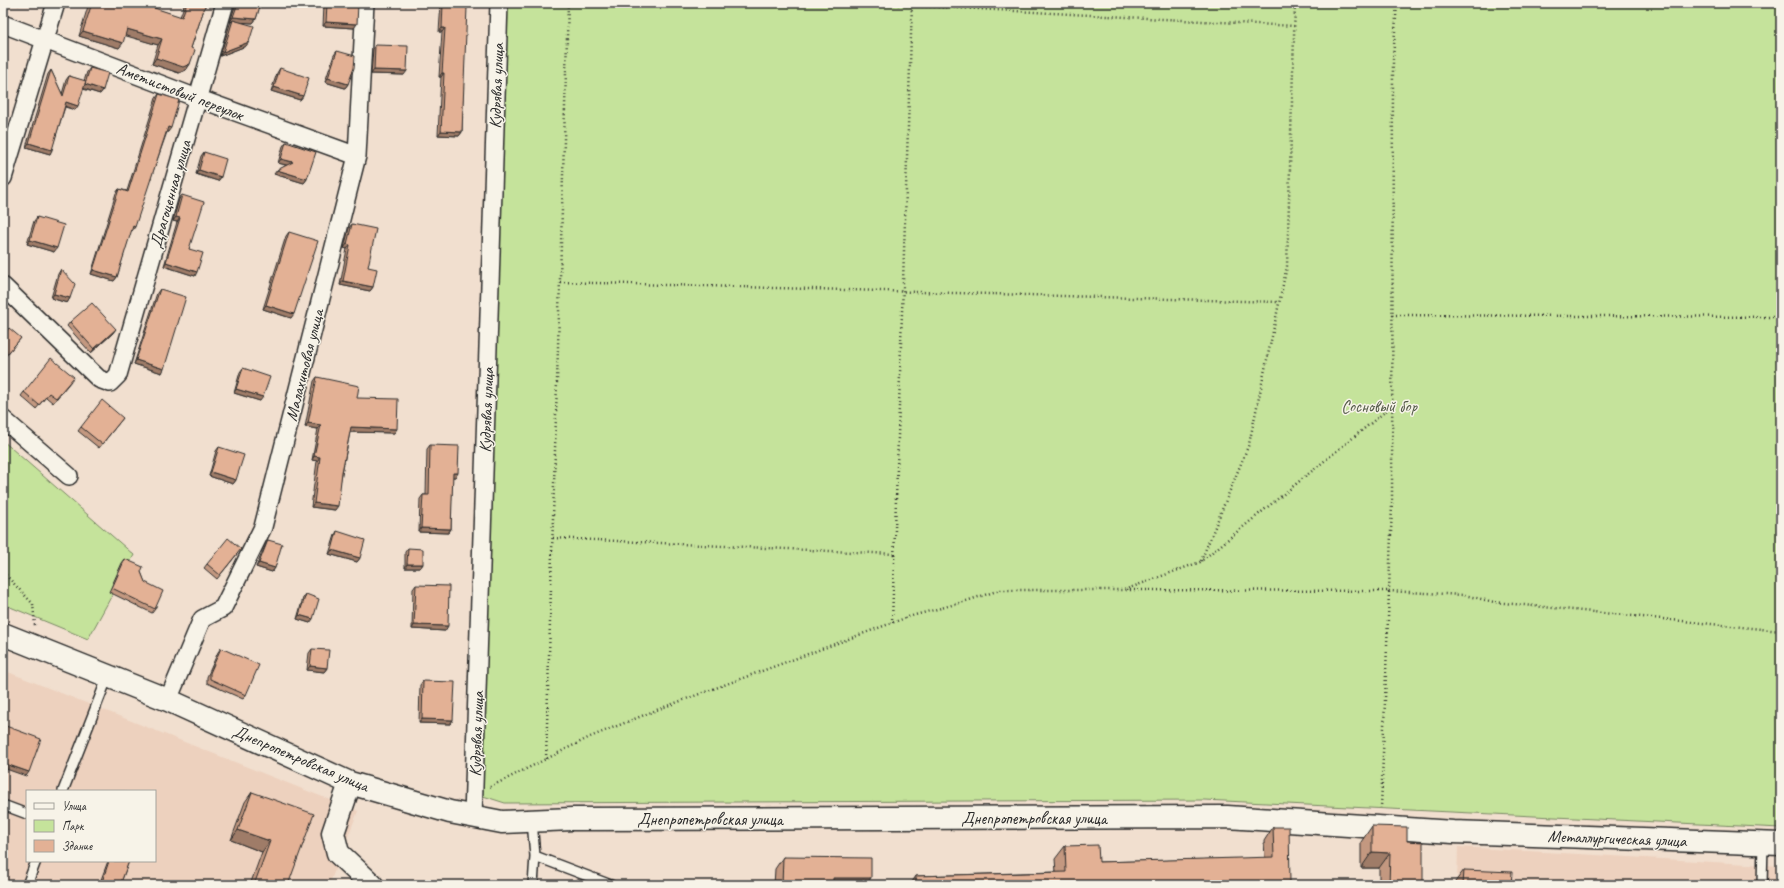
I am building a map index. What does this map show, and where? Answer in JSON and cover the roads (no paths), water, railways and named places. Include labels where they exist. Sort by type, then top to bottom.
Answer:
[{"type":"street","points":[[3,178],[56,3]]},
{"type":"street","name":"Драгоценная улица","points":[[3,286],[99,379],[110,383],[118,375],[225,3]]},
{"type":"street","name":"Малахитовая улица","points":[[168,700],[202,619],[223,608],[263,527],[357,156],[365,3]]},
{"type":"street","name":"Кудрявая улица","points":[[473,817],[499,3]]},
{"type":"street","name":"Аметистовый переулок","points":[[3,24],[197,98],[357,156]]},
{"type":"street","points":[[3,419],[69,476]]},
{"type":"street","name":"Днепропетровская улица","points":[[3,634],[168,700],[350,783],[450,812],[502,822],[572,819],[1227,817],[1453,832]]},
{"type":"street","points":[[350,783],[333,833],[338,853],[372,885]]},
{"type":"street","name":"Металлургическая улица","points":[[1453,832],[1772,844]]},
{"type":"lane","points":[[63,790],[108,676]]},
{"type":"lane","points":[[3,805],[26,814]]},
{"type":"lane","points":[[532,821],[534,856],[533,885]]},
{"type":"lane","points":[[1762,885],[1772,844]]},
{"type":"lane","points":[[534,856],[611,885]]},
{"type":"lane","points":[[27,885],[36,862]]},
{"type":"park label","name":"Сосновый бор","points":[[1379,406]]}]
